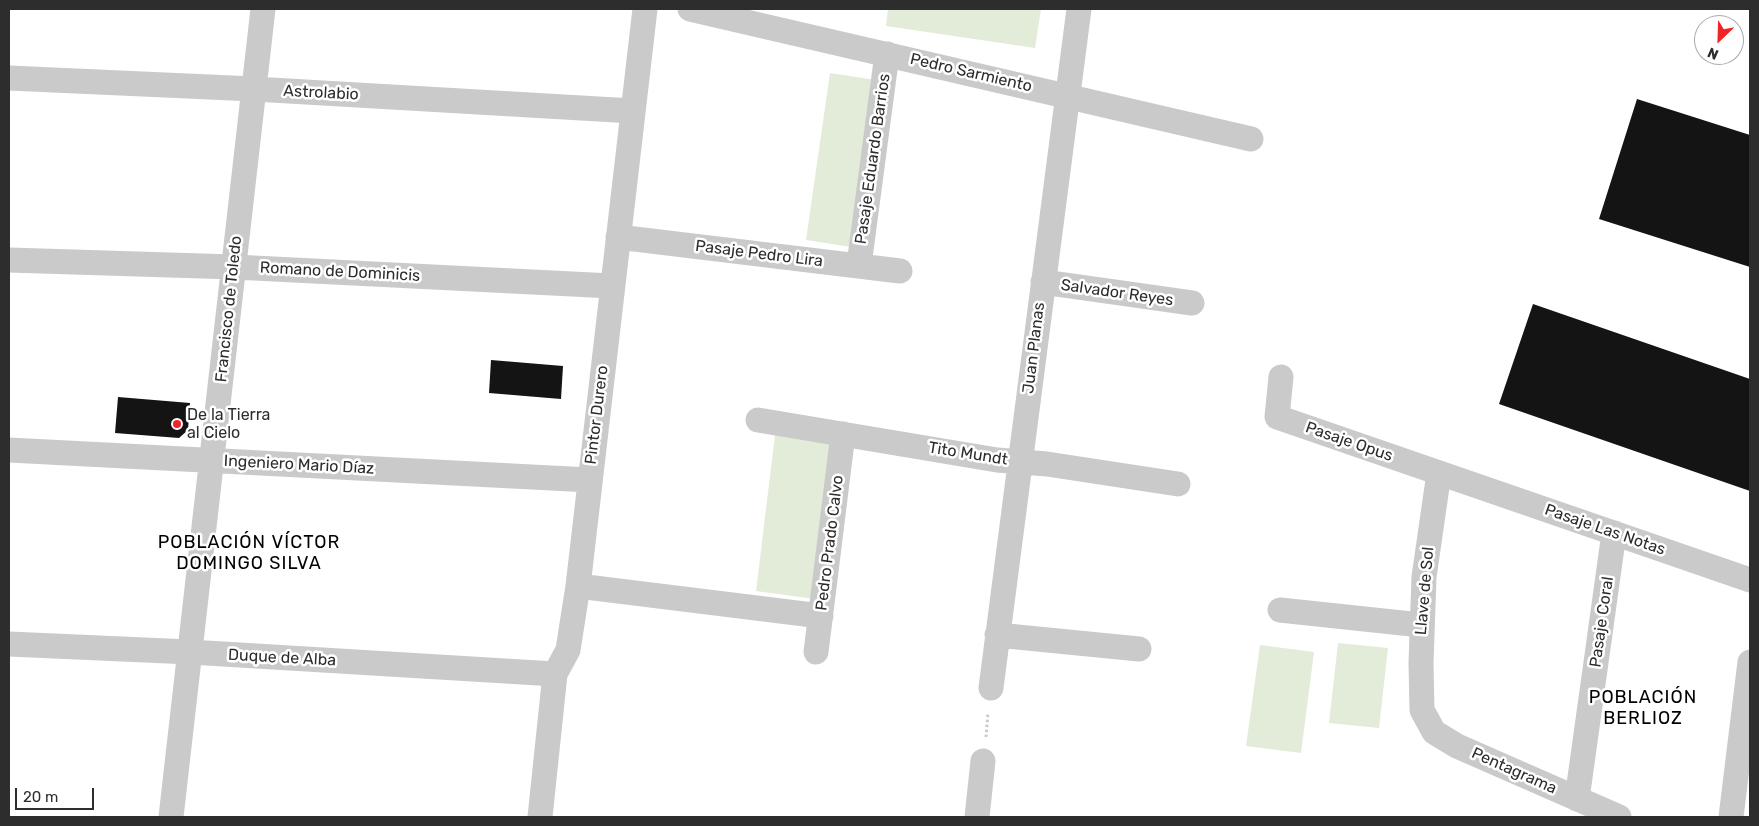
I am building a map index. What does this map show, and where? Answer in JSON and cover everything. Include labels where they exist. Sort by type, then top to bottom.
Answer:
[{"type":"street","name":"Francisco de Toledo","points":[[171,817],[263,9]]},
{"type":"street","name":"Pintor Durero","points":[[540,817],[555,674],[568,650],[578,586],[645,9]]},
{"type":"street","name":"Pedro Sarmiento","points":[[690,9],[790,20],[887,54],[1251,139]]},
{"type":"street","name":"Juan Planas","points":[[991,688],[1079,9]]},
{"type":"street","name":"Pasaje Eduardo Barrios","points":[[859,265],[887,54]]},
{"type":"street","name":"Astrolabio","points":[[9,78],[254,89],[632,111]]},
{"type":"street","name":"Pasaje Pedro Lira","points":[[618,237],[900,271]]},
{"type":"street","name":"Romano de Dominicis","points":[[9,260],[234,267],[612,286]]},
{"type":"street","name":"Salvador Reyes","points":[[1043,282],[1192,303]]},
{"type":"street","name":"Pasaje Opus","points":[[1281,377],[1277,417],[1449,476]]},
{"type":"street","name":"Tito Mundt","points":[[758,420],[997,460],[1047,464],[1178,484]]},
{"type":"street","name":"Pedro Prado Calvo","points":[[816,652],[843,434]]},
{"type":"street","name":"Ingeniero Mario Díaz","points":[[9,450],[590,480]]},
{"type":"street","name":"Pasaje Las Notas","points":[[1449,476],[1750,580]]},
{"type":"street","name":"Llave de Sol","points":[[1422,710],[1421,625],[1424,577],[1449,476]]},
{"type":"street","name":"Pasaje Coral","points":[[1577,799],[1614,534]]},
{"type":"street","points":[[578,586],[821,616]]},
{"type":"street","points":[[1280,610],[1421,625]]},
{"type":"street","points":[[997,635],[1139,649]]},
{"type":"street","name":"Duque de Alba","points":[[9,644],[190,652],[555,674]]},
{"type":"street","points":[[1731,817],[1750,662]]},
{"type":"street","name":"Pentagrama","points":[[1422,710],[1434,732],[1457,746],[1619,817]]},
{"type":"street","points":[[977,817],[983,761]]},
{"type":"path","points":[[983,761],[991,688]]},
{"type":"green space","points":[[888,9],[1041,9],[1035,48],[886,26]]},
{"type":"green space","points":[[830,73],[876,80],[851,247],[806,240]]},
{"type":"green space","points":[[775,435],[834,442],[815,599],[756,591]]},
{"type":"green space","points":[[1338,643],[1388,648],[1379,728],[1329,723]]},
{"type":"green space","points":[[1260,645],[1314,652],[1301,753],[1246,746]]},
{"type":"building","points":[[1637,99],[1750,135],[1750,267],[1599,219]]},
{"type":"building","points":[[1533,304],[1750,379],[1750,491],[1499,404]]},
{"type":"building","points":[[491,360],[563,366],[561,399],[489,393]]},
{"type":"building","points":[[118,397],[190,403],[188,430],[179,438],[115,433]]},
{"type":"place","name":"De la Tierra al Cielo","points":[[177,424]]},
{"type":"district","name":"POBLACIÓN VÍCTOR DOMINGO SILVA","points":[[249,553]]},
{"type":"district","name":"POBLACIÓN BERLIOZ","points":[[1643,708]]}]
